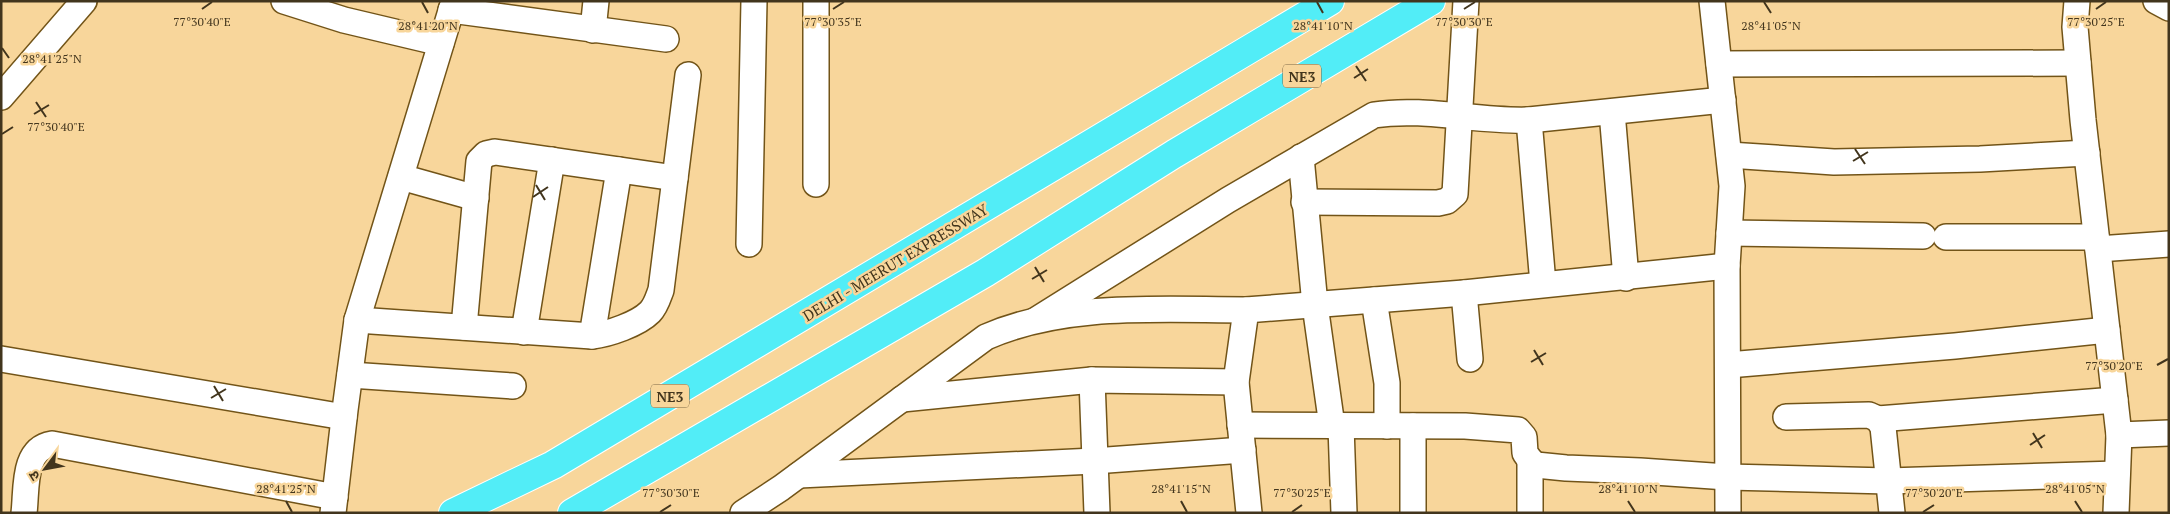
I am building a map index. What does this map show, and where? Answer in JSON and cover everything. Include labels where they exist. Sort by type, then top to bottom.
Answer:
[{"type":"highway","name":"DELHI - MEERUT EXPRESSWAY","points":[[453,513],[553,465],[883,270],[1330,1]]},
{"type":"highway","name":"NE3","points":[[572,513],[985,273],[1174,154],[1431,1]]},
{"type":"street","points":[[1,97],[84,1]]},
{"type":"street","points":[[284,1],[344,20],[441,43]]},
{"type":"street","points":[[593,30],[596,1]]},
{"type":"street","points":[[749,244],[754,1]]},
{"type":"street","points":[[816,1],[816,184]]},
{"type":"street","points":[[1304,202],[1438,203],[1447,201],[1455,194],[1466,1]]},
{"type":"street","points":[[1712,1],[1732,186],[1727,266],[1728,513]]},
{"type":"street","points":[[2077,1],[2075,27],[2078,63],[2119,435],[2116,513]]},
{"type":"street","points":[[2156,1],[2169,8]]},
{"type":"street","points":[[24,513],[30,459],[38,450],[52,444],[334,505],[357,320],[453,6],[593,30],[666,39]]},
{"type":"street","points":[[1719,64],[2078,63]]},
{"type":"street","points":[[357,320],[592,336],[607,334],[649,313],[655,305],[661,290],[688,75]]},
{"type":"street","points":[[1036,320],[1228,200],[1374,115],[1388,113],[1529,120],[1723,100]]},
{"type":"street","points":[[1612,112],[1626,278]]},
{"type":"street","points":[[1529,120],[1543,284]]},
{"type":"street","points":[[464,327],[479,161],[486,154],[495,152],[675,178]]},
{"type":"street","points":[[1729,155],[1834,162],[1980,159],[2087,153]]},
{"type":"street","points":[[1301,157],[1315,305],[1337,426],[1344,513]]},
{"type":"street","points":[[524,332],[552,160]]},
{"type":"street","points":[[592,336],[619,170]]},
{"type":"street","points":[[401,177],[476,198]]},
{"type":"street","points":[[1729,233],[2169,244]]},
{"type":"street","points":[[743,513],[799,475],[986,337],[1006,328],[1036,320],[1107,310],[1246,310],[1315,305],[1626,278],[1727,266]]},
{"type":"street","points":[[1464,293],[1470,359]]},
{"type":"street","points":[[1374,300],[1387,383],[1388,426]]},
{"type":"street","points":[[1246,310],[1236,382],[1249,513]]},
{"type":"street","points":[[1728,365],[1955,346],[2107,330]]},
{"type":"street","points":[[1,360],[344,417]]},
{"type":"street","points":[[350,374],[513,386]]},
{"type":"street","points":[[902,399],[1092,380],[1236,382]]},
{"type":"street","points":[[1092,380],[1097,513]]},
{"type":"street","points":[[1786,417],[1870,415],[1878,419],[2115,400]]},
{"type":"street","points":[[1878,419],[1883,427],[1892,513]]},
{"type":"street","points":[[1240,425],[1465,426],[1518,430],[1524,437],[1525,453],[1536,464],[1566,468],[1727,477],[1888,481],[2117,474]]},
{"type":"street","points":[[1413,426],[1413,513]]},
{"type":"street","points":[[2119,435],[2169,433]]},
{"type":"street","points":[[799,475],[1094,461],[1243,450]]},
{"type":"street","points":[[1530,460],[1530,513]]}]
